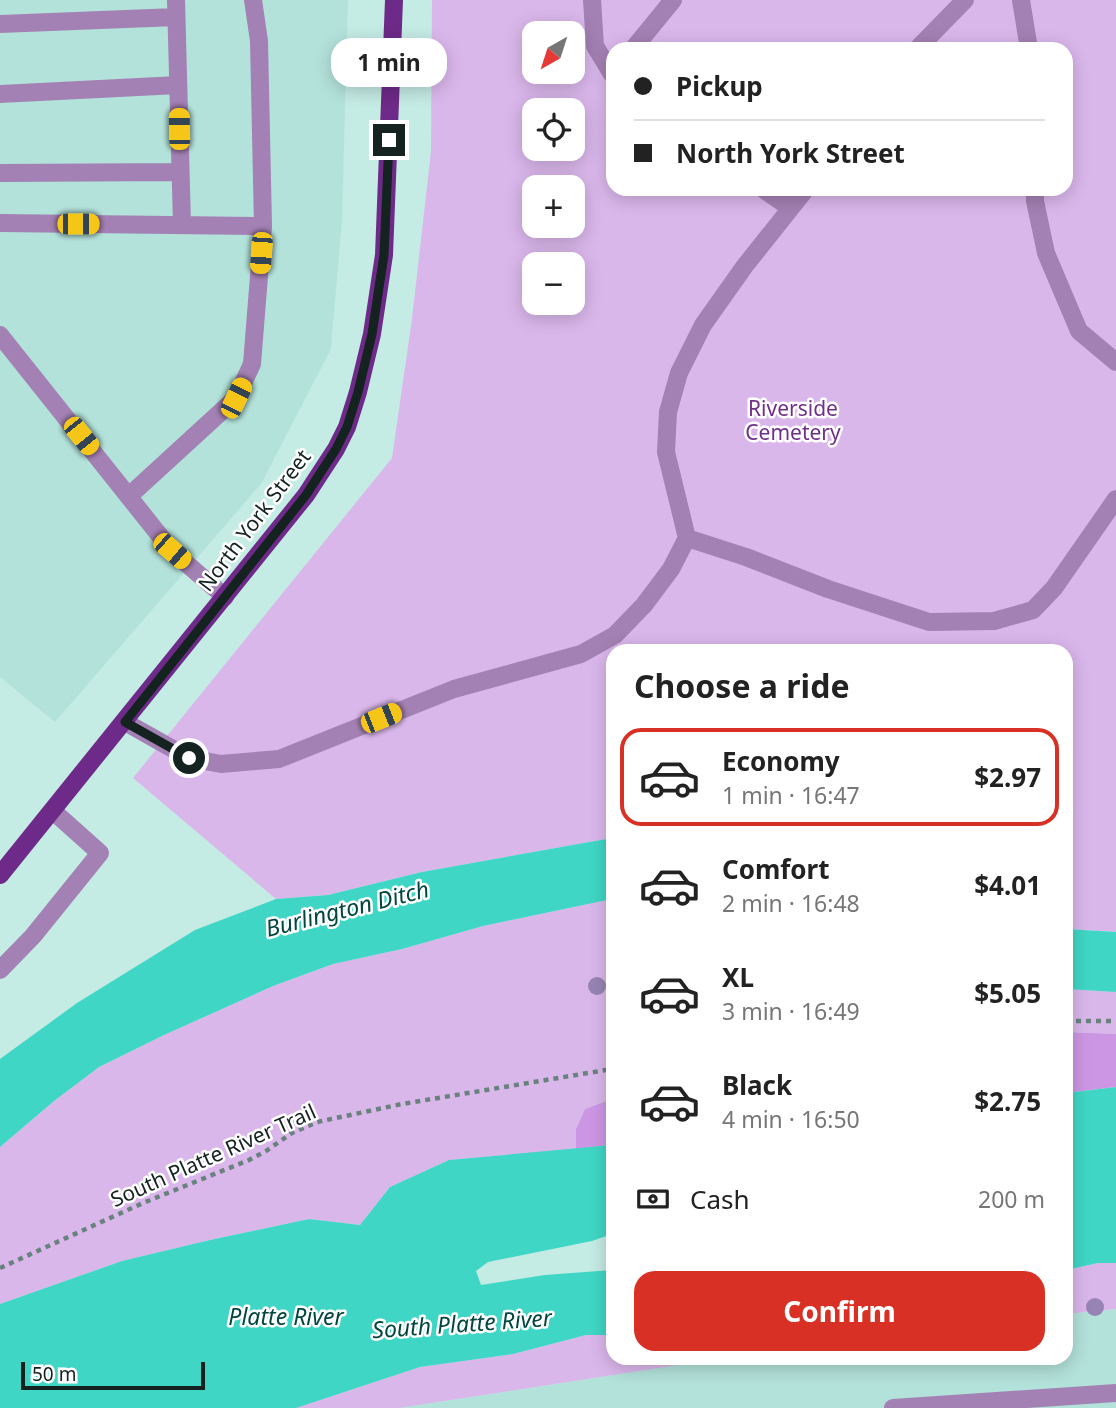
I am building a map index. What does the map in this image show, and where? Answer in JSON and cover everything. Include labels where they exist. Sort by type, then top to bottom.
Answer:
[{"type":"main road","name":"North York Street","points":[[0,876],[306,495],[347,427],[372,334],[384,255],[394,0]]},
{"type":"lane","points":[[129,496],[236,398],[252,364],[263,226],[259,41],[253,0]]},
{"type":"lane","points":[[592,0],[595,46],[606,64]]},
{"type":"lane","points":[[639,42],[673,0]]},
{"type":"lane","points":[[924,42],[965,0]]},
{"type":"lane","points":[[1021,0],[1028,42]]},
{"type":"lane","points":[[0,24],[176,9],[182,225]]},
{"type":"lane","points":[[0,94],[178,85]]},
{"type":"lane","points":[[0,173],[180,172]]},
{"type":"lane","points":[[773,196],[790,208]]},
{"type":"lane","points":[[125,722],[189,758],[221,764],[279,759],[454,689],[581,654],[615,635],[644,605],[671,569],[687,538],[666,452],[668,412],[680,373],[703,325],[744,267],[800,196]]},
{"type":"lane","points":[[1035,196],[1046,253],[1079,331],[1116,362]]},
{"type":"lane","points":[[0,223],[263,226]]},
{"type":"lane","points":[[0,335],[172,551],[225,597]]},
{"type":"lane","points":[[687,538],[929,622],[995,621],[1032,610],[1054,588],[1116,499]]},
{"type":"lane","points":[[0,970],[33,936],[100,853],[53,811]]},
{"type":"lane","points":[[893,1408],[1116,1393]]},
{"type":"path","points":[[1073,1021],[1116,1021]]},
{"type":"path","name":"South Platte River Trail","points":[[0,1268],[143,1203],[249,1160],[292,1133],[317,1122],[402,1104],[606,1070]]},
{"type":"shaded area","points":[[0,0],[348,0],[342,220],[331,349],[261,484],[55,722],[0,677]]},
{"type":"shaded area","points":[[1073,1032],[1116,1034],[1116,1087],[1073,1092]]},
{"type":"shaded area","points":[[606,1101],[606,1146],[576,1149],[576,1129],[585,1109]]},
{"type":"shaded area","points":[[1116,1309],[1116,1408],[399,1408],[678,1365],[1073,1365],[1073,1313]]},
{"type":"green space","name":"Riverside Cemetery","points":[[432,0],[1116,0],[1116,932],[1073,929],[1073,644],[606,644],[606,839],[422,872],[328,895],[276,899],[133,778],[392,458],[412,319],[431,151]]},
{"type":"green space","points":[[606,900],[606,1101],[585,1109],[576,1129],[576,1149],[449,1160],[390,1187],[360,1225],[309,1219],[210,1240],[122,1261],[0,1304],[0,1147],[54,1101],[99,1067],[273,986],[333,964],[402,949],[483,926]]},
{"type":"green space","points":[[1073,989],[1116,992],[1116,1034],[1073,1032]]},
{"type":"green space","points":[[1098,1263],[1116,1263],[1116,1309],[1073,1313],[1073,1268]]},
{"type":"green space","points":[[586,1335],[606,1335],[606,1365],[678,1365],[399,1408],[296,1408],[420,1367],[513,1354]]},
{"type":"water","name":"Burlington Ditch","points":[[606,839],[606,900],[483,926],[402,949],[333,964],[273,986],[99,1067],[0,1147],[0,1059],[77,1003],[195,930],[276,899],[328,895],[422,872]]},
{"type":"water","points":[[1073,929],[1116,932],[1116,992],[1073,989]]},
{"type":"water","points":[[1116,1087],[1116,1263],[1098,1263],[1073,1268],[1073,1092]]},
{"type":"water","name":"Platte River","points":[[606,1146],[606,1236],[488,1262],[476,1271],[481,1285],[545,1275],[606,1270],[606,1335],[586,1335],[513,1354],[420,1367],[296,1408],[0,1408],[0,1304],[122,1261],[210,1240],[309,1219],[360,1225],[390,1187],[449,1160]]},
{"type":"route","points":[[189,758],[125,722],[306,495],[347,427],[372,334],[384,255],[389,140]]},
{"type":"water label","name":"South Platte River","points":[[462,1323]]}]
